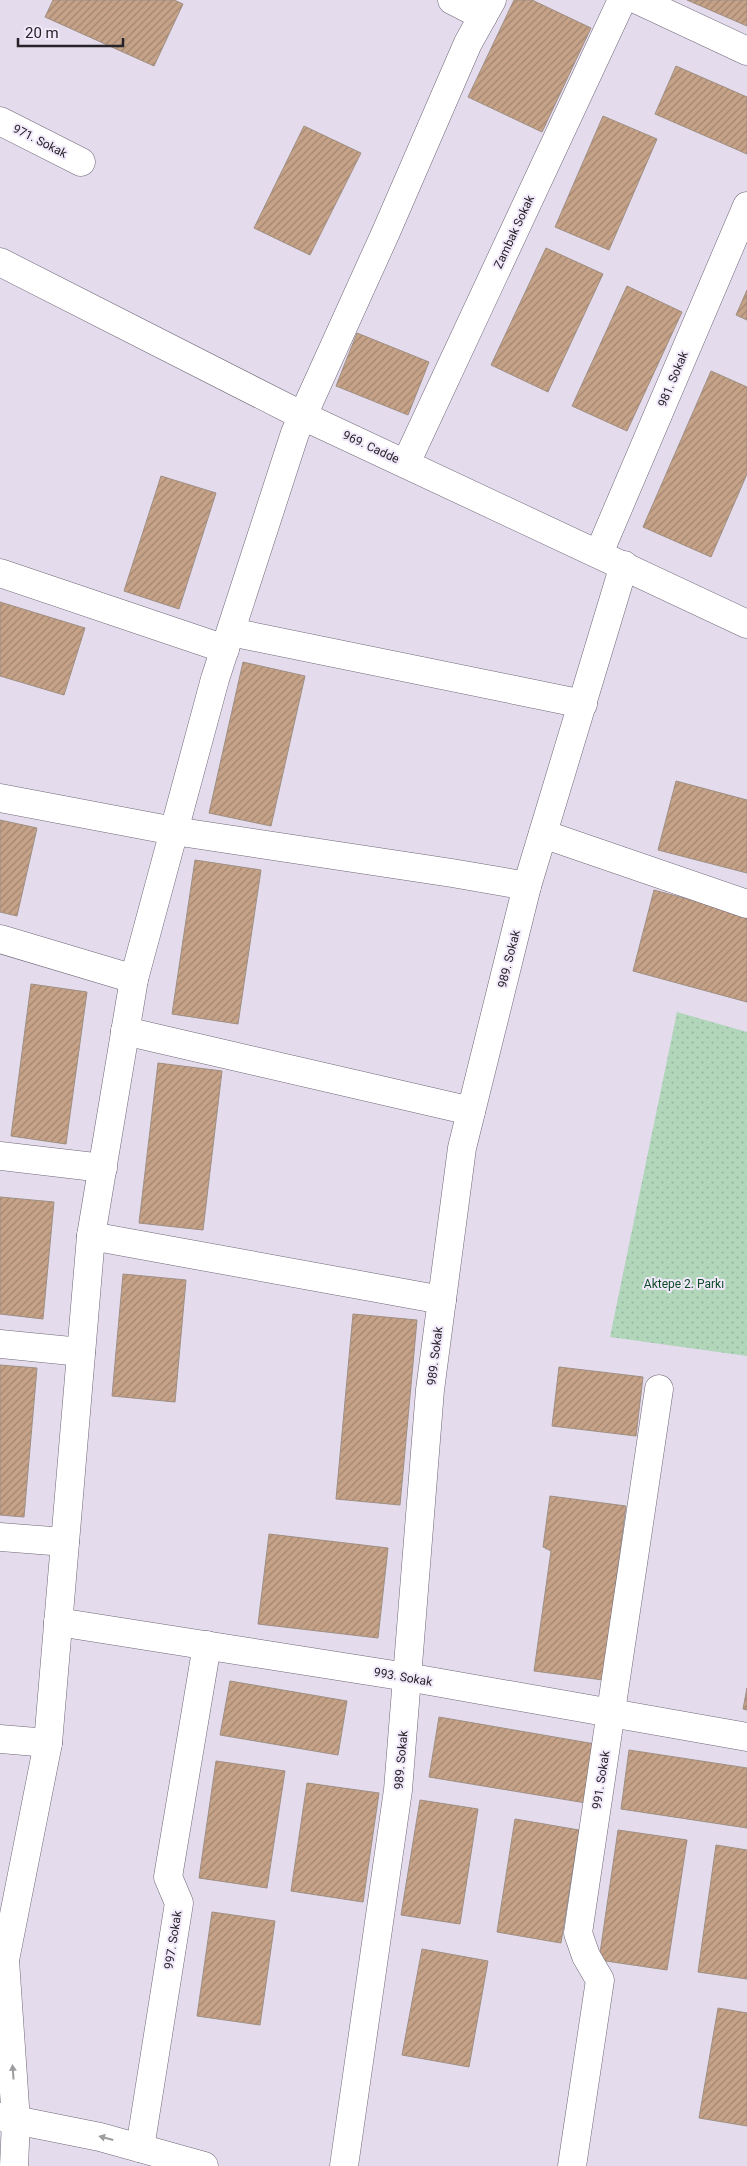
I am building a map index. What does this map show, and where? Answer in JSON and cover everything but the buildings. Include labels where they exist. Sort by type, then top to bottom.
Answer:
[{"type":"street","points":[[14,2166],[8,2119],[2,1964],[48,1743],[91,1236],[134,978],[228,640],[295,433],[468,44],[487,8],[452,0]]},
{"type":"street","name":"Zambak Sokak","points":[[406,463],[622,0]]},
{"type":"street","points":[[638,0],[747,51]]},
{"type":"street","name":"971. Sokak","points":[[0,121],[81,162]]},
{"type":"street","name":"981. Sokak","points":[[600,553],[747,206]]},
{"type":"street","name":"969. Cadde","points":[[0,262],[303,416],[600,553],[747,624]]},
{"type":"street","name":"989. Sokak","points":[[344,2166],[398,1790],[430,1390],[462,1148],[527,886],[624,565]]},
{"type":"street","points":[[0,573],[228,640],[583,704]]},
{"type":"street","points":[[0,798],[174,830],[527,886]]},
{"type":"street","points":[[543,834],[747,904]]},
{"type":"street","points":[[0,939],[134,978]]},
{"type":"street","points":[[125,1031],[471,1111]]},
{"type":"street","points":[[0,1156],[103,1168]]},
{"type":"street","points":[[91,1236],[442,1300]]},
{"type":"street","points":[[0,1344],[81,1352]]},
{"type":"street","name":"991. Sokak","points":[[572,2166],[600,1980],[586,1956],[578,1933],[659,1389]]},
{"type":"street","points":[[0,1537],[65,1542]]},
{"type":"street","name":"993. Sokak","points":[[58,1622],[408,1677],[747,1737]]},
{"type":"street","name":"997. Sokak","points":[[140,2148],[179,1903],[168,1877],[207,1645]]},
{"type":"street","points":[[0,1739],[48,1743]]},
{"type":"street","points":[[8,2119],[100,2137],[204,2166]]},
{"type":"green space","name":"Aktepe 2. Parkı","points":[[677,1012],[747,1032],[747,1356],[610,1337]]}]
